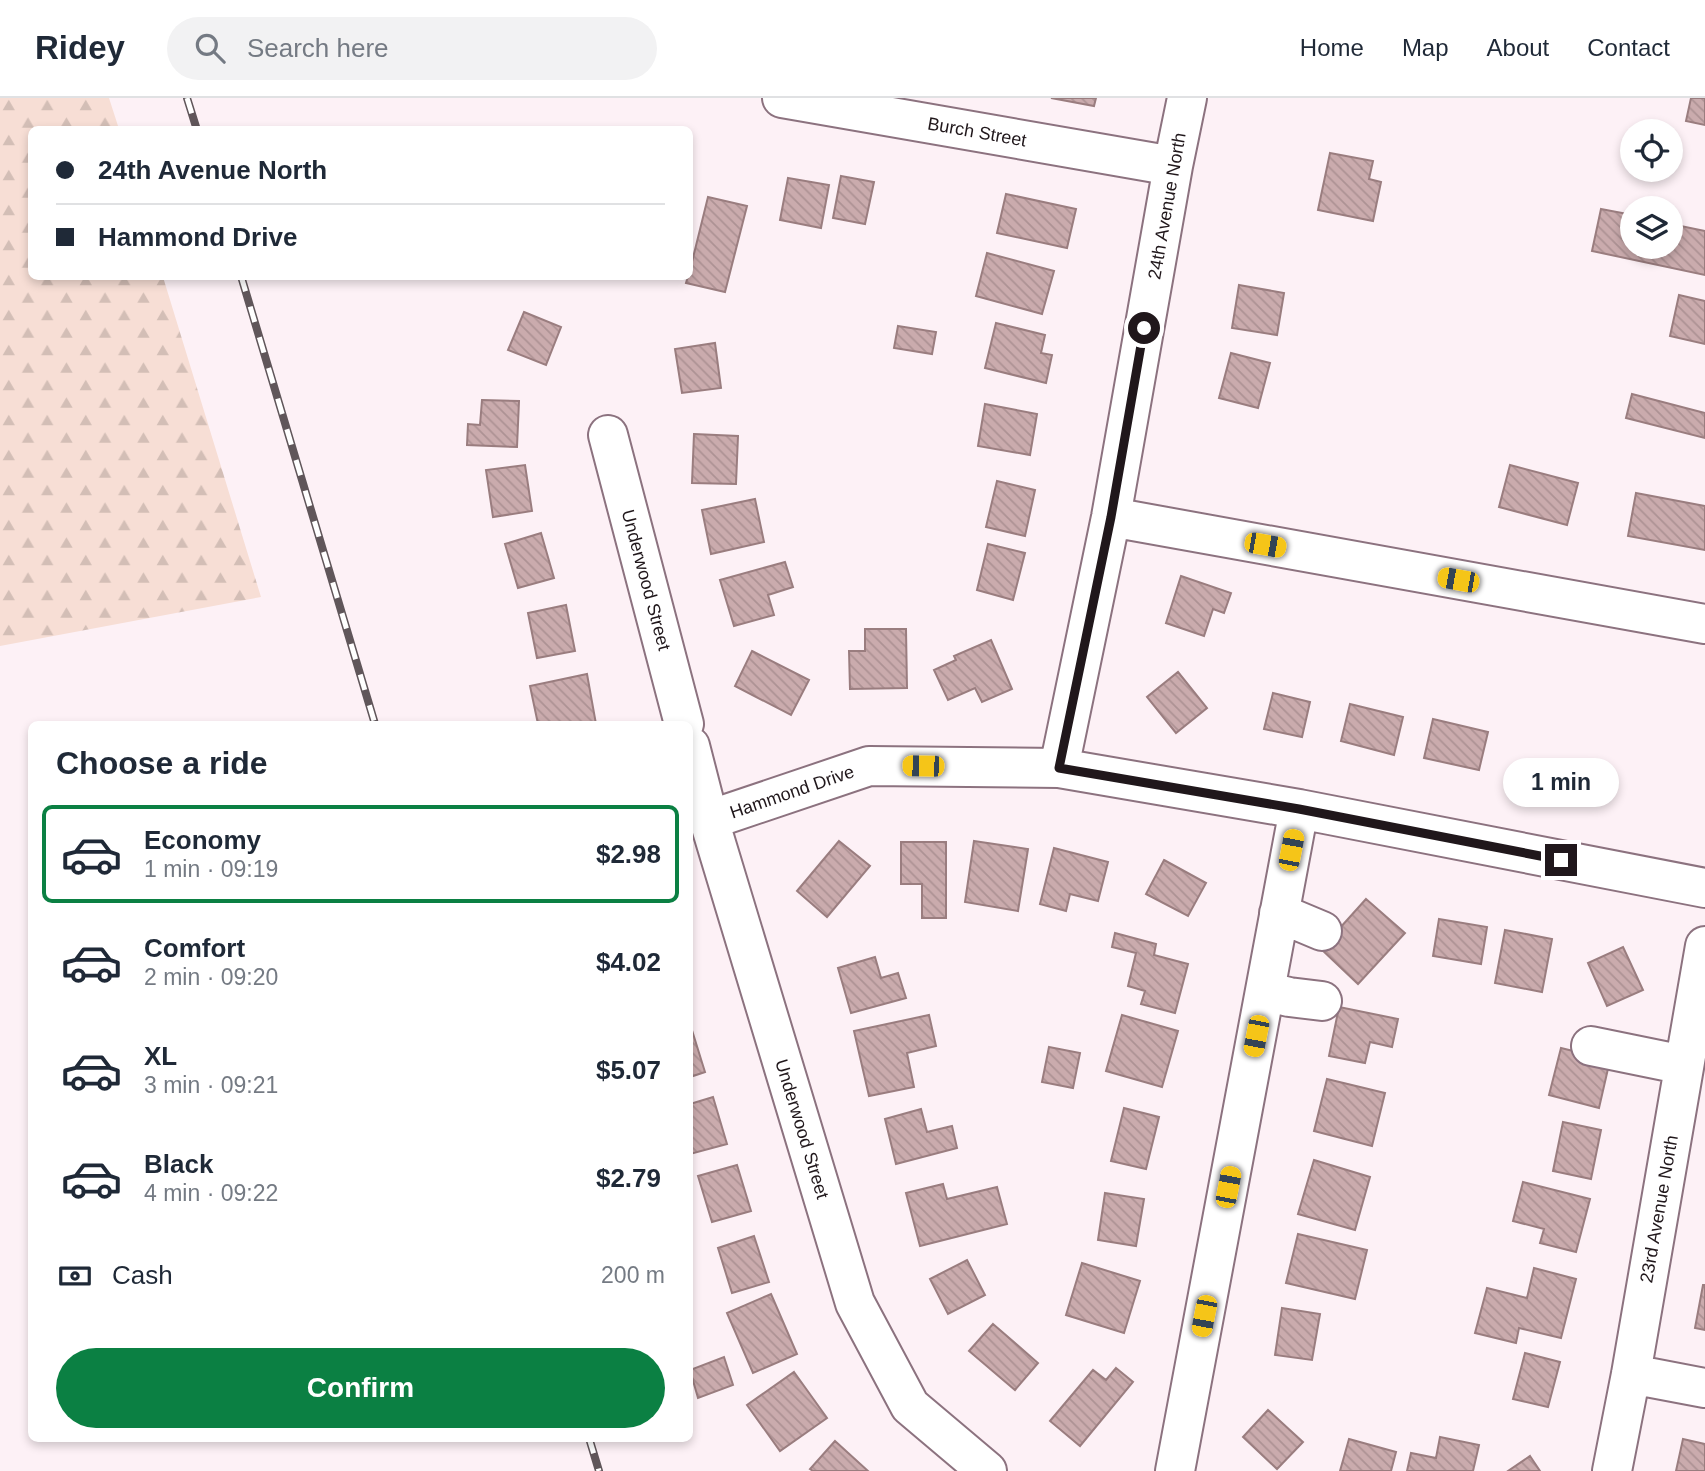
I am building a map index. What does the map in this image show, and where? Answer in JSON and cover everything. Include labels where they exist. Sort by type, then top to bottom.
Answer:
[{"type":"street","name":"Burch Street","points":[[782,98],[1173,166]]},
{"type":"street","name":"24th Avenue North","points":[[1059,768],[1111,517],[1187,98]]},
{"type":"street","name":"Underwood Street","points":[[608,435],[683,721]]},
{"type":"street","points":[[1111,517],[1705,624]]},
{"type":"street","name":"Underwood Street","points":[[693,758],[709,820],[855,1303],[910,1406],[987,1471]]},
{"type":"street","name":"Hammond Drive","points":[[709,820],[869,766],[1059,768],[1299,809],[1705,888]]},
{"type":"street","points":[[1175,1471],[1299,809]]},
{"type":"street","points":[[1279,913],[1322,931]]},
{"type":"street","name":"23rd Avenue North","points":[[1612,1471],[1705,946]]},
{"type":"street","points":[[1265,991],[1322,1001]]},
{"type":"street","points":[[1591,1046],[1684,1065]]},
{"type":"street","points":[[1630,1374],[1705,1388]]},
{"type":"green space","points":[[0,98],[109,98],[118,126],[28,126],[28,280],[164,280],[261,597],[0,646]]},
{"type":"building","points":[[1051,98],[1096,98],[1094,106]]},
{"type":"building","points":[[1691,98],[1705,98],[1705,125],[1686,121]]},
{"type":"building","points":[[1330,153],[1373,161],[1369,179],[1381,182],[1373,221],[1318,210]]},
{"type":"building","points":[[841,176],[874,182],[865,224],[833,218]]},
{"type":"building","points":[[788,178],[829,185],[821,228],[780,220]]},
{"type":"building","points":[[1006,194],[1076,209],[1067,248],[997,233]]},
{"type":"building","points":[[708,197],[747,206],[725,292],[686,283],[687,280],[693,280],[693,258]]},
{"type":"building","points":[[1601,209],[1620,213],[1620,257],[1592,251]]},
{"type":"building","points":[[1683,226],[1705,231],[1705,275],[1630,259],[1683,259]]},
{"type":"building","points":[[987,253],[1054,271],[1042,314],[976,296]]},
{"type":"building","points":[[1239,285],[1284,293],[1277,335],[1232,328]]},
{"type":"building","points":[[1679,295],[1705,301],[1705,344],[1670,336]]},
{"type":"building","points":[[524,312],[561,327],[546,365],[508,350]]},
{"type":"building","points":[[996,323],[1045,335],[1041,353],[1052,355],[1046,383],[985,368]]},
{"type":"building","points":[[898,326],[936,332],[932,354],[894,348]]},
{"type":"building","points":[[715,343],[721,388],[682,393],[675,349]]},
{"type":"building","points":[[1231,353],[1270,363],[1258,408],[1219,398]]},
{"type":"building","points":[[1632,394],[1705,413],[1705,438],[1626,418]]},
{"type":"building","points":[[482,400],[519,401],[517,447],[467,445],[468,424],[480,425]]},
{"type":"building","points":[[985,404],[1037,414],[1030,455],[978,446]]},
{"type":"building","points":[[694,434],[738,436],[736,484],[692,483]]},
{"type":"building","points":[[525,465],[532,511],[493,517],[486,470]]},
{"type":"building","points":[[1510,465],[1578,483],[1567,525],[1499,507]]},
{"type":"building","points":[[997,481],[1035,490],[1025,536],[986,527]]},
{"type":"building","points":[[1636,493],[1705,506],[1705,550],[1628,536]]},
{"type":"building","points":[[755,499],[764,542],[711,554],[702,510]]},
{"type":"building","points":[[541,533],[554,578],[518,588],[505,544]]},
{"type":"building","points":[[988,544],[1025,553],[1013,600],[977,590]]},
{"type":"building","points":[[785,562],[793,587],[768,595],[774,615],[734,626],[720,580]]},
{"type":"building","points":[[1181,576],[1231,593],[1224,613],[1213,609],[1204,636],[1166,623]]},
{"type":"building","points":[[566,605],[575,651],[537,658],[528,613]]},
{"type":"building","points":[[865,629],[906,629],[907,688],[850,689],[849,651],[865,651]]},
{"type":"building","points":[[991,640],[1012,689],[982,702],[975,688],[948,700],[934,670],[956,660],[954,656]]},
{"type":"building","points":[[752,651],[809,680],[791,715],[735,686]]},
{"type":"building","points":[[1178,672],[1207,708],[1176,733],[1147,697]]},
{"type":"building","points":[[587,674],[595,721],[537,721],[530,686]]},
{"type":"building","points":[[1273,693],[1310,702],[1302,737],[1264,729]]},
{"type":"building","points":[[1350,704],[1403,717],[1394,755],[1341,741]]},
{"type":"building","points":[[1433,719],[1488,732],[1479,770],[1424,758]]},
{"type":"building","points":[[839,841],[870,866],[827,917],[797,891]]},
{"type":"building","points":[[974,841],[1028,849],[1018,911],[965,902]]},
{"type":"building","points":[[901,842],[946,842],[946,918],[922,918],[922,884],[901,884]]},
{"type":"building","points":[[1054,848],[1108,862],[1098,901],[1070,894],[1066,911],[1040,904]]},
{"type":"building","points":[[1164,860],[1206,883],[1188,916],[1146,894]]},
{"type":"building","points":[[1366,899],[1405,933],[1358,984],[1321,949]]},
{"type":"building","points":[[1439,919],[1487,927],[1481,964],[1433,956]]},
{"type":"building","points":[[1505,930],[1552,939],[1542,992],[1495,983]]},
{"type":"building","points":[[1115,933],[1156,944],[1154,955],[1188,964],[1175,1013],[1141,1004],[1145,991],[1128,986],[1136,953],[1112,947]]},
{"type":"building","points":[[1623,947],[1643,990],[1607,1006],[1588,963]]},
{"type":"building","points":[[875,957],[881,978],[898,973],[906,998],[851,1013],[838,968]]},
{"type":"building","points":[[1339,1007],[1398,1019],[1392,1047],[1370,1042],[1365,1063],[1329,1056]]},
{"type":"building","points":[[929,1015],[936,1046],[907,1053],[914,1087],[869,1096],[854,1031]]},
{"type":"building","points":[[1122,1015],[1178,1031],[1162,1087],[1106,1071]]},
{"type":"building","points":[[693,1033],[705,1072],[693,1076]]},
{"type":"building","points":[[1049,1047],[1080,1053],[1073,1088],[1042,1082]]},
{"type":"building","points":[[1561,1048],[1610,1060],[1599,1108],[1549,1095]]},
{"type":"building","points":[[1327,1079],[1385,1093],[1372,1146],[1314,1131]]},
{"type":"building","points":[[713,1097],[727,1144],[693,1153],[693,1103]]},
{"type":"building","points":[[1124,1108],[1159,1117],[1146,1169],[1111,1161]]},
{"type":"building","points":[[921,1109],[927,1132],[952,1126],[957,1148],[896,1164],[885,1119]]},
{"type":"building","points":[[1563,1122],[1601,1130],[1591,1179],[1553,1171]]},
{"type":"building","points":[[1314,1160],[1370,1177],[1355,1230],[1298,1214]]},
{"type":"building","points":[[737,1165],[751,1211],[712,1222],[698,1176]]},
{"type":"building","points":[[1523,1182],[1590,1199],[1576,1252],[1540,1243],[1544,1229],[1513,1221]]},
{"type":"building","points":[[943,1184],[947,1199],[997,1187],[1007,1224],[920,1246],[906,1193]]},
{"type":"building","points":[[1105,1193],[1144,1199],[1136,1246],[1098,1240]]},
{"type":"building","points":[[1298,1234],[1367,1250],[1355,1299],[1286,1283]]},
{"type":"building","points":[[754,1236],[769,1282],[732,1293],[718,1248]]},
{"type":"building","points":[[967,1260],[985,1295],[948,1314],[930,1279]]},
{"type":"building","points":[[1082,1263],[1140,1281],[1124,1333],[1066,1315]]},
{"type":"building","points":[[1534,1268],[1576,1279],[1561,1338],[1519,1328],[1516,1343],[1475,1333],[1487,1288],[1527,1298]]},
{"type":"building","points":[[1705,1285],[1705,1330],[1695,1328]]},
{"type":"building","points":[[771,1294],[797,1354],[753,1373],[727,1313]]},
{"type":"building","points":[[1282,1308],[1320,1314],[1312,1360],[1275,1355]]},
{"type":"building","points":[[993,1324],[1038,1363],[1015,1390],[969,1351]]},
{"type":"building","points":[[1525,1353],[1560,1362],[1548,1407],[1513,1399]]},
{"type":"building","points":[[724,1357],[733,1385],[698,1398],[693,1369]]},
{"type":"building","points":[[1116,1368],[1133,1382],[1080,1446],[1050,1421],[1093,1370],[1106,1380]]},
{"type":"building","points":[[794,1372],[827,1418],[780,1451],[747,1405]]},
{"type":"building","points":[[1268,1410],[1303,1442],[1277,1469],[1243,1437]]},
{"type":"building","points":[[1440,1437],[1479,1445],[1473,1471],[1407,1471],[1411,1453],[1436,1458]]},
{"type":"building","points":[[1349,1439],[1396,1452],[1391,1471],[1340,1471]]},
{"type":"building","points":[[1683,1439],[1705,1444],[1705,1471],[1676,1471]]},
{"type":"building","points":[[835,1441],[868,1471],[810,1469]]},
{"type":"building","points":[[1530,1456],[1540,1471],[1508,1471]]},
{"type":"railway","points":[[187,98],[196,126]]},
{"type":"railway","points":[[242,280],[374,721]]},
{"type":"railway","points":[[590,1442],[599,1471]]},
{"type":"route","points":[[1144,328],[1111,517],[1059,768],[1299,809],[1561,860]]}]
